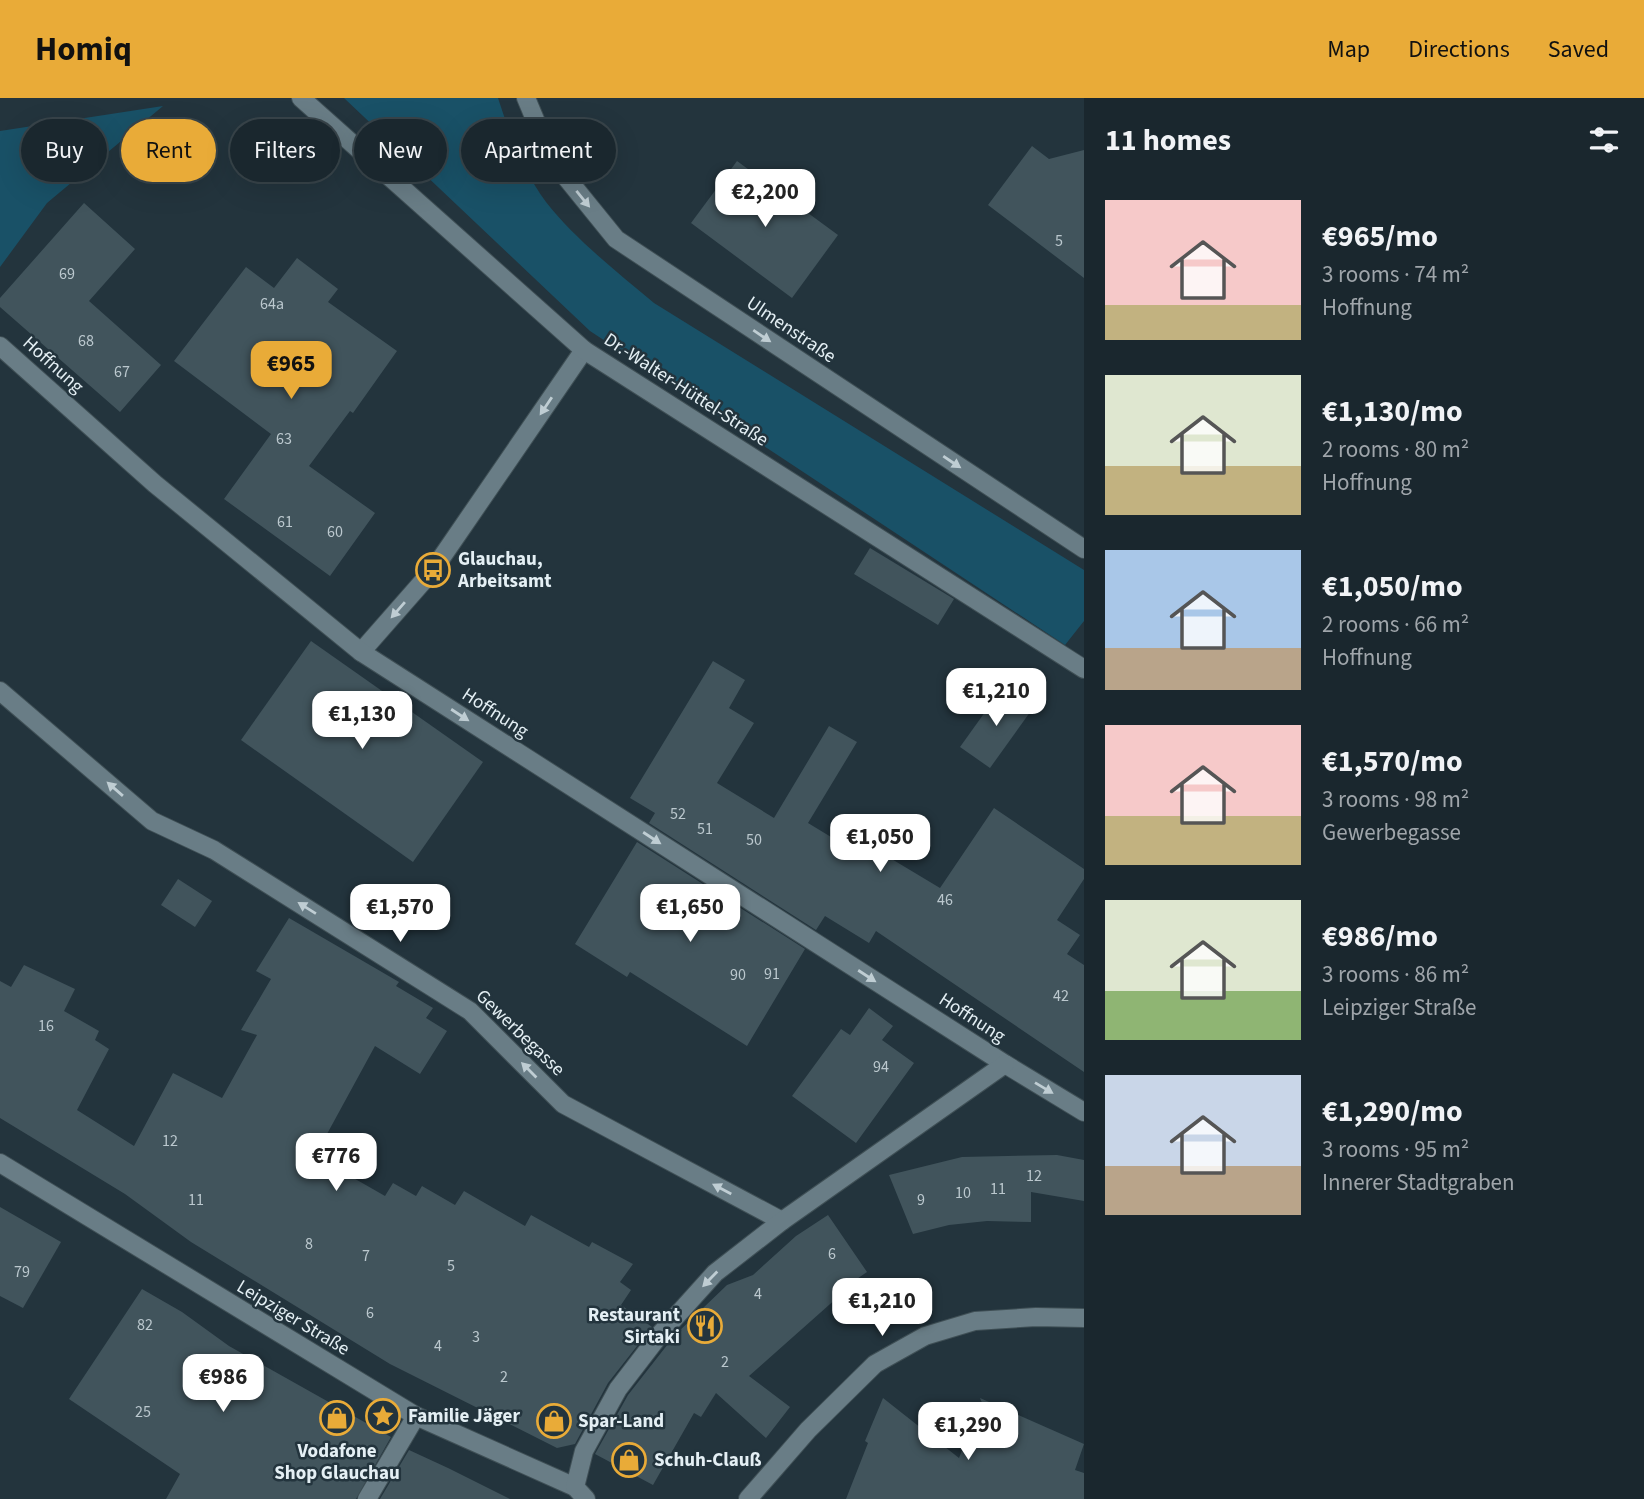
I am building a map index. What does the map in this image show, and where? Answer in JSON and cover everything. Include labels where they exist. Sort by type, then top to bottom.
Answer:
[{"type":"street","name":"Dr.-Walter-Hüttel-Straße","points":[[301,98],[584,349],[1084,670]]},
{"type":"street","name":"Ulmenstraße","points":[[526,98],[552,160],[616,239],[1084,549]]},
{"type":"street","name":"Hoffnung","points":[[0,346],[155,484],[361,652],[1084,1112]]},
{"type":"street","points":[[361,652],[433,570],[584,349]]},
{"type":"street","name":"Gewerbegasse","points":[[0,691],[152,821],[214,850],[470,1011],[563,1104],[782,1221]]},
{"type":"street","name":"Hoffnung","points":[[580,1493],[584,1451],[618,1389],[661,1333],[715,1273],[782,1221],[1005,1064]]},
{"type":"street","name":"Leipziger Straße","points":[[0,1163],[416,1416],[580,1493]]},
{"type":"street","points":[[748,1499],[808,1430],[875,1364],[925,1336],[975,1321],[1036,1317],[1084,1318]]},
{"type":"street","points":[[367,1499],[416,1416]]},
{"type":"shaded area","points":[[344,98],[498,98],[505,119],[461,119],[461,182],[533,182],[546,202],[570,229],[654,303],[1084,570],[1084,621],[1065,645],[590,331],[433,182],[447,182],[447,119],[366,119]]},
{"type":"shaded area","points":[[163,106],[147,119],[121,119],[121,141],[107,153],[107,119],[78,119]]},
{"type":"shaded area","points":[[21,128],[21,182],[72,182],[47,203],[0,267],[0,131]]},
{"type":"building","points":[[1032,146],[1049,159],[1084,150],[1084,278],[988,205]]},
{"type":"building","points":[[737,161],[838,235],[792,298],[691,223]]},
{"type":"building","points":[[84,203],[135,249],[89,301],[161,365],[120,412],[0,307],[0,298]]},
{"type":"building","points":[[297,258],[338,289],[328,302],[397,351],[353,413],[350,411],[309,466],[375,513],[330,576],[224,499],[271,434],[174,361],[246,267],[274,288]]},
{"type":"building","points":[[870,548],[954,599],[938,625],[854,574]]},
{"type":"building","points":[[311,641],[483,762],[413,862],[241,740]]},
{"type":"building","points":[[713,661],[745,680],[729,708],[754,723],[717,783],[774,818],[829,726],[857,742],[808,823],[864,857],[870,846],[940,888],[994,808],[1084,869],[1084,879],[1057,920],[1080,935],[1067,954],[1084,965],[1084,1072],[876,931],[869,943],[825,916],[816,930],[649,823],[655,813],[630,798]]},
{"type":"building","points":[[1003,687],[1033,708],[990,768],[960,747]]},
{"type":"building","points":[[637,842],[805,949],[747,1046],[630,972],[627,977],[575,944]]},
{"type":"building","points":[[178,879],[212,901],[195,927],[161,905]]},
{"type":"building","points":[[289,918],[399,982],[396,986],[433,1008],[426,1018],[447,1031],[420,1074],[375,1046],[315,1156],[385,1196],[393,1183],[416,1196],[422,1186],[455,1205],[464,1191],[525,1226],[531,1215],[589,1247],[592,1242],[633,1264],[620,1282],[631,1290],[621,1305],[652,1327],[608,1383],[575,1444],[557,1448],[390,1364],[191,1242],[125,1194],[0,1118],[0,981],[11,987],[24,965],[75,989],[64,1011],[99,1031],[95,1040],[109,1049],[77,1110],[134,1146],[173,1073],[222,1098],[257,1035],[241,1030],[271,979],[256,971]]},
{"type":"building","points":[[869,1008],[893,1026],[882,1040],[914,1063],[856,1143],[792,1096],[841,1029],[850,1035]]},
{"type":"building","points":[[1057,1155],[1084,1160],[1084,1201],[1031,1192],[1031,1222],[987,1221],[949,1225],[913,1234],[889,1175],[962,1157]]},
{"type":"building","points":[[0,1207],[61,1242],[23,1308],[0,1296]]},
{"type":"building","points":[[828,1215],[867,1272],[835,1294],[838,1297],[749,1376],[790,1407],[766,1438],[716,1393],[701,1417],[694,1413],[653,1485],[595,1454],[628,1395],[675,1335],[727,1285],[753,1275],[796,1236]]},
{"type":"building","points":[[142,1289],[182,1312],[229,1346],[391,1437],[356,1499],[166,1499],[180,1474],[69,1399]]},
{"type":"building","points":[[883,1398],[959,1458],[964,1445],[993,1430],[980,1398],[1084,1444],[1075,1470],[1084,1473],[1084,1499],[846,1499],[868,1443],[865,1441]]},
{"type":"building","points":[[409,1450],[448,1468],[510,1499],[380,1499]]},
{"type":"place","name":"Glauchau, Arbeitsamt","points":[[433,570]]},
{"type":"place","name":"Restaurant Sirtaki","points":[[705,1326]]},
{"type":"place","name":"Familie Jäger","points":[[383,1416]]},
{"type":"place","name":"Vodafone Shop Glauchau","points":[[337,1418]]},
{"type":"place","name":"Spar-Land","points":[[554,1421]]},
{"type":"place","name":"Schuh-Clauß","points":[[629,1460]]}]
